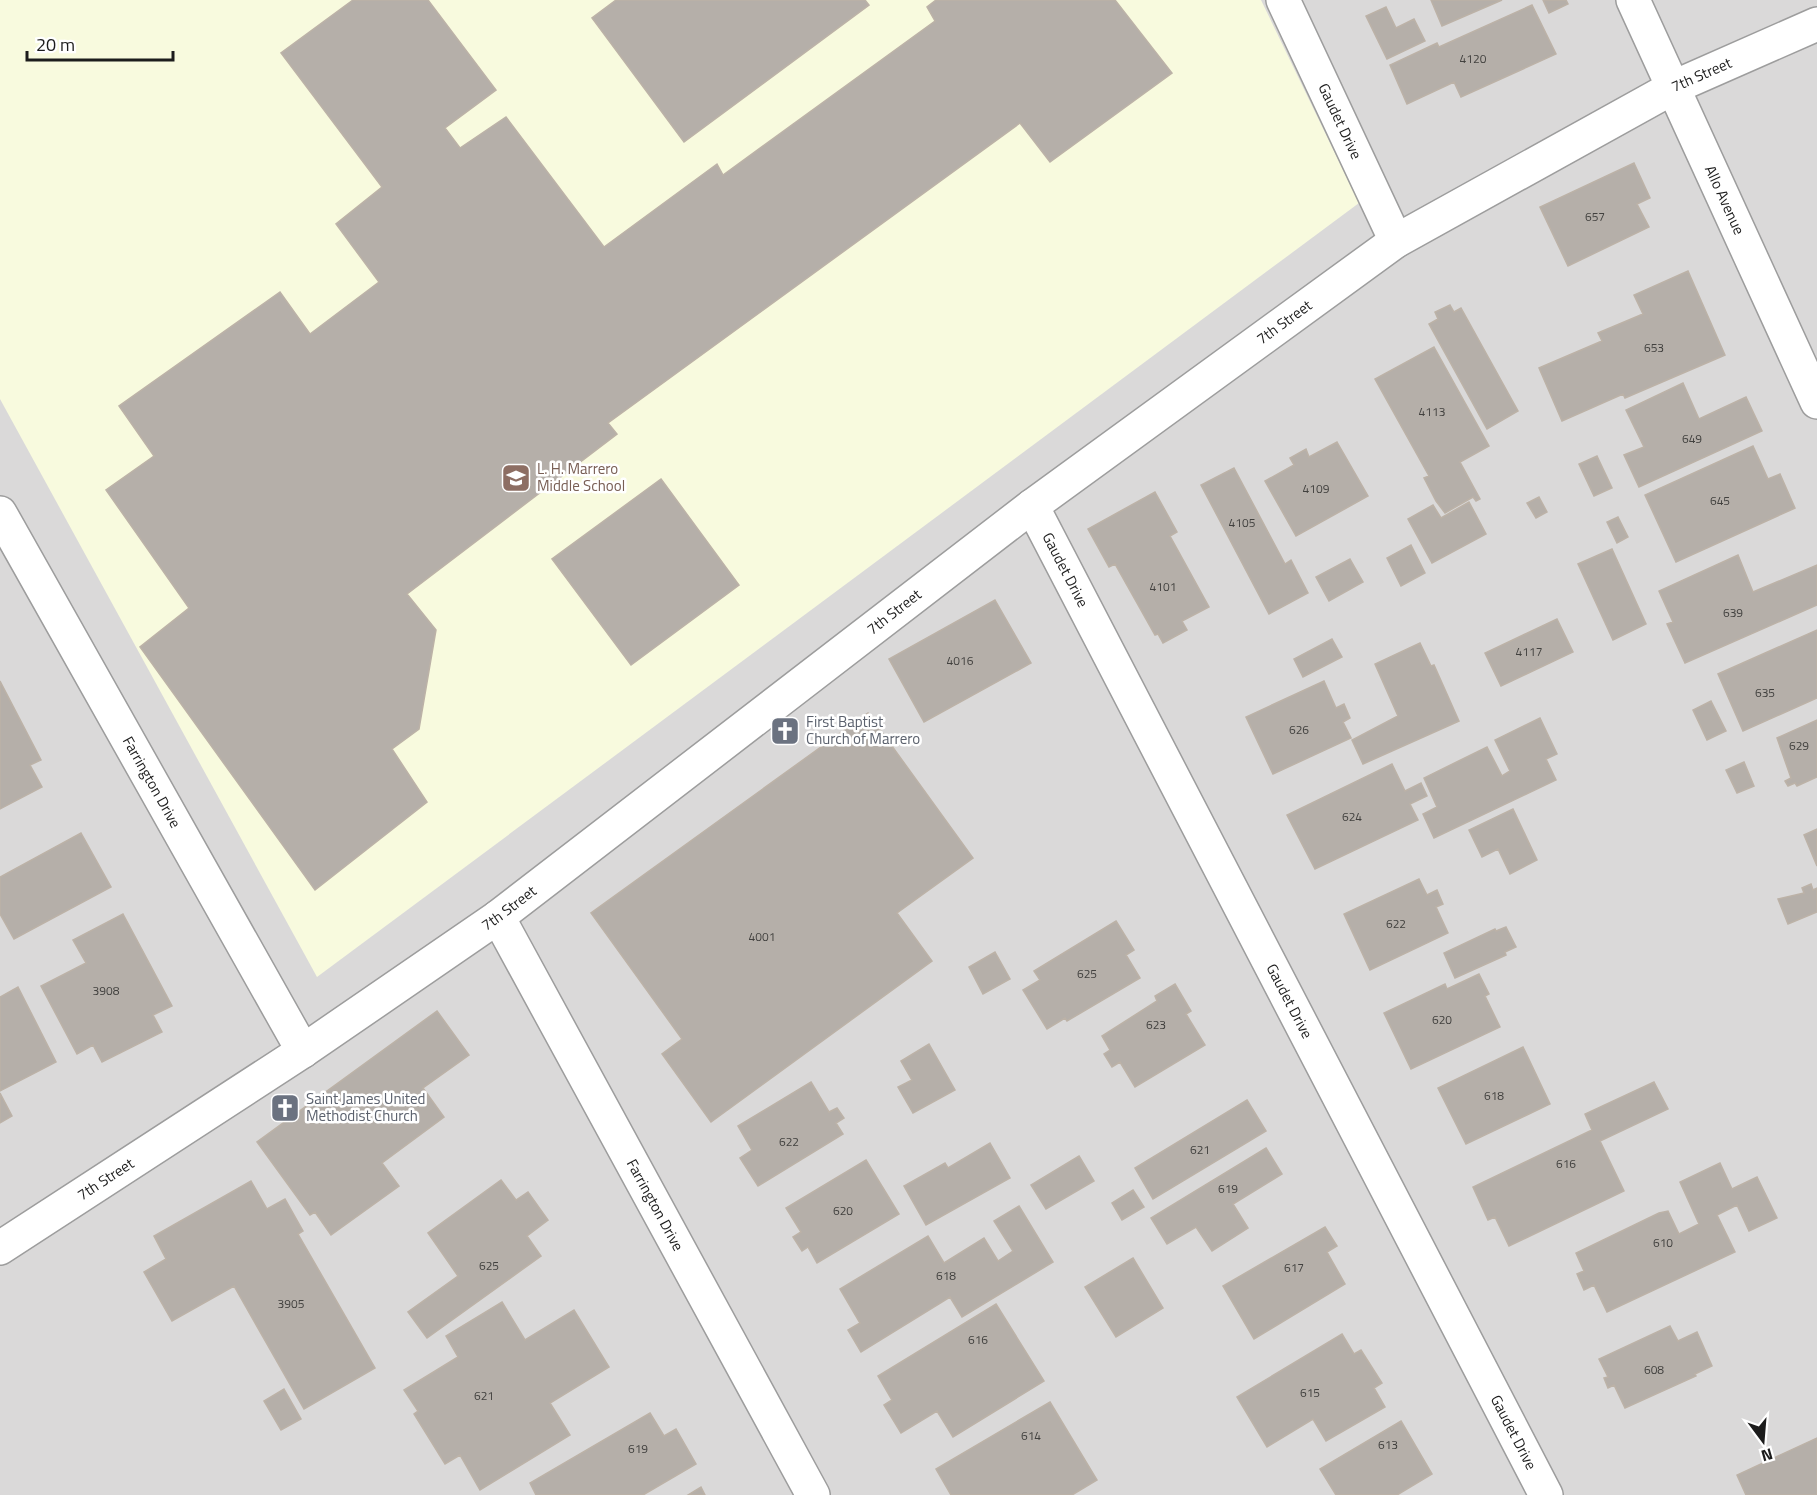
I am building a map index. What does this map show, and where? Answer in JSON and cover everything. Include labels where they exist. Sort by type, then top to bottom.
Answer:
[{"type":"street","name":"Gaudet Drive","points":[[1283,0],[1396,241]]},
{"type":"street","name":"Allo Avenue","points":[[1633,0],[1817,402]]},
{"type":"street","name":"7th Street","points":[[0,1248],[303,1051],[498,917],[1032,506],[1396,241],[1674,87],[1817,24]]},
{"type":"street","name":"Gaudet Drive","points":[[1032,506],[1546,1495]]},
{"type":"street","name":"Farrington Drive","points":[[2,524],[303,1051]]},
{"type":"street","name":"Farrington Drive","points":[[498,917],[813,1495]]},
{"type":"shaded area","points":[[0,0],[1817,0],[1817,1495],[0,1495]]},
{"type":"shaded area","name":"L. H. Marrero Middle School","points":[[0,0],[1261,0],[1359,203],[317,977],[0,399]]},
{"type":"building","points":[[353,0],[428,0],[496,90],[445,128],[460,148],[506,117],[604,247],[717,164],[723,175],[935,21],[927,7],[936,0],[1115,0],[1172,73],[1050,162],[1020,123],[608,423],[617,434],[407,594],[436,630],[419,729],[392,749],[427,802],[315,890],[140,647],[189,608],[106,490],[154,456],[119,406],[280,292],[310,334],[379,282],[336,224],[382,187],[281,53]]},
{"type":"building","points":[[616,0],[865,0],[869,5],[684,142],[592,18]]},
{"type":"building","points":[[1431,0],[1502,0],[1442,26]]},
{"type":"building","points":[[1543,0],[1566,0],[1568,4],[1549,13]]},
{"type":"building","points":[[1532,5],[1556,54],[1461,97],[1454,82],[1407,104],[1390,65],[1437,43],[1439,47]]},
{"type":"building","points":[[1386,7],[1396,28],[1414,19],[1425,41],[1387,59],[1366,16]]},
{"type":"building","points":[[1634,163],[1650,198],[1637,204],[1649,227],[1568,266],[1540,207]]},
{"type":"building","points":[[1688,271],[1725,355],[1625,398],[1623,394],[1562,421],[1539,368],[1602,341],[1598,333],[1643,314],[1634,295]]},
{"type":"building","points":[[1450,305],[1454,312],[1461,308],[1518,411],[1487,429],[1429,324],[1438,319],[1435,312]]},
{"type":"building","points":[[1434,347],[1489,446],[1460,462],[1480,499],[1476,501],[1473,497],[1445,513],[1424,478],[1429,476],[1375,379]]},
{"type":"building","points":[[1683,383],[1699,419],[1746,397],[1762,431],[1639,487],[1624,455],[1644,447],[1626,410]]},
{"type":"building","points":[[1337,442],[1368,496],[1296,536],[1265,481],[1294,465],[1290,458],[1306,449],[1309,457]]},
{"type":"building","points":[[1753,446],[1768,479],[1780,474],[1795,508],[1676,562],[1645,495]]},
{"type":"building","points":[[1597,456],[1612,488],[1594,496],[1579,464]]},
{"type":"building","points":[[1234,468],[1285,564],[1291,560],[1308,593],[1269,614],[1201,485]]},
{"type":"building","points":[[661,479],[739,585],[631,665],[552,559]]},
{"type":"building","points":[[1155,492],[1177,532],[1170,536],[1209,607],[1182,621],[1187,630],[1163,643],[1158,634],[1155,635],[1115,564],[1109,567],[1088,529]]},
{"type":"building","points":[[1539,497],[1547,512],[1536,518],[1527,503]]},
{"type":"building","points":[[1469,502],[1486,534],[1432,563],[1408,519],[1433,505],[1441,518]]},
{"type":"building","points":[[1618,517],[1628,537],[1617,543],[1607,522]]},
{"type":"building","points":[[1411,545],[1425,573],[1401,586],[1387,558]]},
{"type":"building","points":[[1612,549],[1646,624],[1613,640],[1578,564]]},
{"type":"building","points":[[1738,555],[1753,592],[1817,565],[1817,605],[1685,663],[1667,624],[1673,622],[1659,591]]},
{"type":"building","points":[[1350,559],[1363,582],[1329,601],[1316,577]]},
{"type":"building","points":[[995,600],[1031,663],[924,722],[889,659]]},
{"type":"building","points":[[1557,619],[1573,652],[1501,686],[1485,653]]},
{"type":"building","points":[[1817,630],[1817,698],[1743,731],[1718,674]]},
{"type":"building","points":[[1332,639],[1342,657],[1303,677],[1294,659]]},
{"type":"building","points":[[1420,643],[1431,666],[1434,665],[1459,721],[1363,764],[1352,740],[1398,716],[1375,664]]},
{"type":"building","points":[[0,681],[41,760],[30,765],[42,787],[0,809]]},
{"type":"building","points":[[1324,681],[1336,708],[1344,704],[1350,718],[1343,722],[1351,738],[1273,774],[1246,717]]},
{"type":"building","points":[[1711,701],[1726,731],[1707,740],[1693,710]]},
{"type":"building","points":[[868,713],[973,858],[897,913],[932,961],[711,1122],[662,1054],[682,1039],[591,913]]},
{"type":"building","points":[[1540,718],[1557,754],[1546,759],[1556,780],[1434,838],[1423,814],[1437,807],[1424,778],[1487,747],[1502,776],[1510,771],[1495,740]]},
{"type":"building","points":[[1817,720],[1817,777],[1797,786],[1795,783],[1788,786],[1785,781],[1791,778],[1777,738]]},
{"type":"building","points":[[1744,762],[1754,786],[1737,793],[1726,770]]},
{"type":"building","points":[[1392,764],[1405,791],[1421,783],[1427,796],[1410,804],[1418,820],[1315,869],[1287,815]]},
{"type":"building","points":[[1513,809],[1537,860],[1510,874],[1498,849],[1482,857],[1469,830]]},
{"type":"building","points":[[1817,829],[1817,866],[1804,835]]},
{"type":"building","points":[[81,833],[111,887],[14,939],[0,914],[0,877]]},
{"type":"building","points":[[1419,879],[1427,895],[1437,890],[1443,904],[1436,907],[1448,933],[1370,970],[1344,914]]},
{"type":"building","points":[[1811,884],[1813,890],[1817,888],[1817,912],[1788,924],[1778,899],[1804,893],[1802,888]]},
{"type":"building","points":[[123,914],[172,1006],[153,1015],[162,1032],[102,1062],[93,1045],[77,1054],[41,986],[86,963],[73,940]]},
{"type":"building","points":[[1116,921],[1134,950],[1126,955],[1140,978],[1067,1021],[1065,1018],[1047,1029],[1023,990],[1040,980],[1034,971]]},
{"type":"building","points":[[1506,927],[1516,947],[1505,952],[1506,955],[1455,978],[1444,953],[1495,929],[1496,931]]},
{"type":"building","points":[[995,952],[1010,979],[983,994],[969,967]]},
{"type":"building","points":[[1479,974],[1489,994],[1485,996],[1500,1027],[1411,1069],[1384,1013],[1445,984],[1447,989]]},
{"type":"building","points":[[1175,984],[1191,1011],[1186,1014],[1205,1045],[1135,1087],[1120,1062],[1112,1067],[1104,1054],[1110,1050],[1102,1036],[1157,1001],[1155,996]]},
{"type":"building","points":[[18,987],[56,1062],[0,1091],[0,997]]},
{"type":"building","points":[[437,1011],[469,1055],[423,1088],[444,1117],[382,1163],[399,1186],[331,1235],[315,1212],[310,1215],[257,1142]]},
{"type":"building","points":[[929,1044],[955,1090],[913,1113],[898,1087],[912,1080],[901,1061]]},
{"type":"building","points":[[1523,1047],[1550,1104],[1466,1144],[1438,1088]]},
{"type":"building","points":[[811,1082],[829,1112],[837,1108],[844,1118],[836,1123],[843,1134],[758,1186],[740,1158],[752,1150],[738,1126]]},
{"type":"building","points":[[1654,1082],[1668,1109],[1600,1141],[1624,1191],[1509,1246],[1495,1217],[1488,1220],[1473,1187],[1592,1130],[1585,1114]]},
{"type":"building","points":[[0,1093],[12,1116],[0,1123]]},
{"type":"building","points":[[1247,1100],[1266,1131],[1153,1199],[1135,1168]]},
{"type":"building","points":[[990,1143],[1010,1178],[926,1225],[904,1186],[945,1163],[948,1168]]},
{"type":"building","points":[[1266,1148],[1282,1174],[1233,1204],[1248,1228],[1212,1251],[1196,1227],[1167,1244],[1151,1218]]},
{"type":"building","points":[[1079,1156],[1094,1181],[1046,1209],[1031,1185]]},
{"type":"building","points":[[866,1160],[899,1214],[817,1263],[808,1247],[802,1251],[793,1237],[801,1232],[786,1208]]},
{"type":"building","points":[[1720,1163],[1732,1189],[1757,1177],[1777,1218],[1749,1231],[1737,1205],[1717,1215],[1735,1252],[1607,1312],[1594,1285],[1584,1290],[1577,1274],[1584,1271],[1576,1253],[1659,1213],[1668,1211],[1679,1234],[1699,1224],[1680,1182]]},
{"type":"building","points":[[501,1180],[516,1200],[528,1192],[548,1220],[527,1236],[541,1256],[427,1338],[408,1312],[458,1276],[428,1233]]},
{"type":"building","points":[[251,1181],[267,1209],[285,1199],[303,1231],[298,1234],[375,1368],[304,1409],[234,1286],[172,1321],[144,1272],[166,1259],[154,1236]]},
{"type":"building","points":[[1133,1190],[1144,1207],[1122,1220],[1112,1203]]},
{"type":"building","points":[[1019,1206],[1053,1262],[962,1317],[950,1297],[861,1352],[848,1330],[860,1323],[840,1289],[928,1236],[944,1263],[984,1238],[998,1261],[1013,1251],[994,1221]]},
{"type":"building","points":[[1325,1227],[1337,1246],[1327,1252],[1345,1284],[1254,1339],[1223,1286]]},
{"type":"building","points":[[1133,1258],[1163,1308],[1116,1337],[1085,1287]]},
{"type":"building","points":[[502,1302],[525,1340],[574,1310],[609,1367],[550,1403],[570,1435],[480,1490],[460,1455],[445,1464],[414,1414],[418,1411],[404,1390],[458,1357],[446,1336]]},
{"type":"building","points":[[996,1304],[1044,1381],[953,1437],[937,1411],[901,1433],[884,1405],[892,1400],[878,1376]]},
{"type":"building","points":[[1670,1326],[1678,1341],[1697,1332],[1712,1366],[1695,1374],[1696,1376],[1625,1408],[1614,1385],[1608,1388],[1604,1378],[1608,1377],[1599,1359]]},
{"type":"building","points":[[1342,1334],[1354,1354],[1361,1350],[1382,1383],[1374,1388],[1385,1407],[1326,1441],[1313,1419],[1267,1447],[1237,1397]]},
{"type":"building","points":[[284,1389],[301,1419],[281,1430],[264,1401]]},
{"type":"building","points":[[1050,1402],[1097,1480],[1072,1495],[951,1495],[936,1469]]},
{"type":"building","points":[[650,1413],[664,1436],[676,1429],[696,1464],[643,1495],[536,1495],[530,1483]]},
{"type":"building","points":[[1401,1421],[1432,1474],[1397,1495],[1336,1495],[1320,1469]]},
{"type":"building","points":[[1817,1438],[1817,1495],[1746,1495],[1737,1475]]},
{"type":"building","points":[[701,1487],[705,1495],[688,1495]]},
{"type":"place","name":"L. H. Marrero Middle School","points":[[516,478]]},
{"type":"place","name":"First Baptist Church of Marrero","points":[[785,731]]},
{"type":"place","name":"Saint James United Methodist Church","points":[[285,1108]]}]
